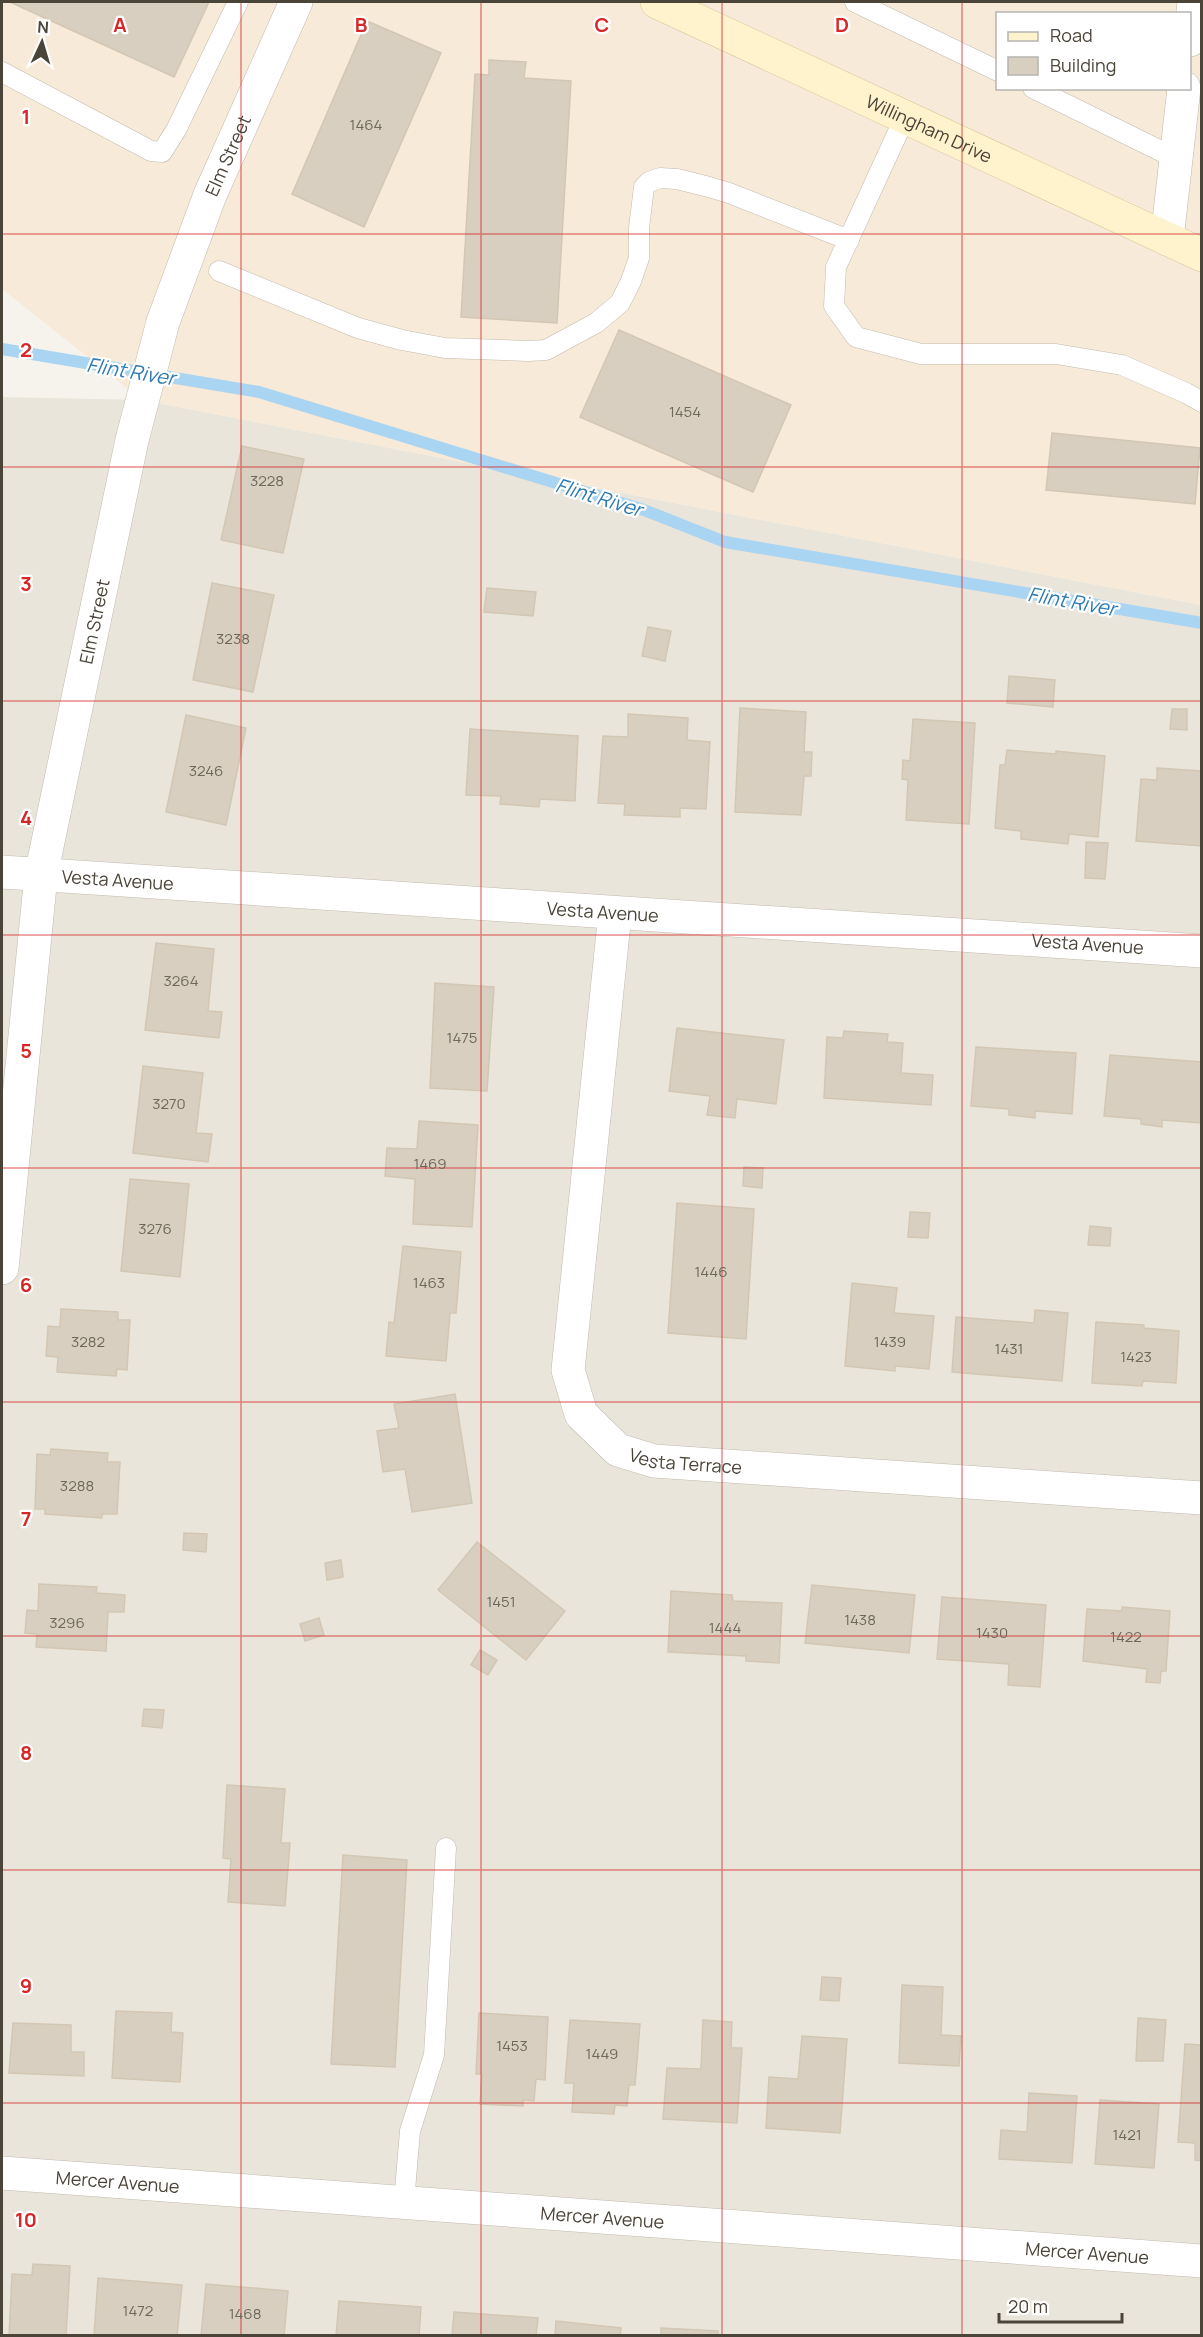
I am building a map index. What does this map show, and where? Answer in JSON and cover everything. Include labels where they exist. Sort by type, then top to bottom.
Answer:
[{"type":"street","name":"Elm Street","points":[[2,1268],[41,875],[132,440],[163,322],[210,195],[296,2]]},
{"type":"street","name":"Willingham Drive","points":[[657,2],[1202,255]]},
{"type":"street","points":[[1191,30],[1194,2]]},
{"type":"street","points":[[1167,239],[1184,90]]},
{"type":"street","name":"Vesta Avenue","points":[[2,872],[1202,951]]},
{"type":"street","name":"Vesta Terrace","points":[[615,914],[568,1370],[581,1414],[618,1450],[654,1461],[1202,1498]]},
{"type":"street","name":"Mercer Avenue","points":[[2,2172],[1202,2261]]},
{"type":"lane","points":[[2,72],[151,151],[162,152],[176,130],[238,2]]},
{"type":"lane","points":[[855,2],[996,70]]},
{"type":"lane","points":[[1037,90],[1175,158]]},
{"type":"lane","points":[[905,117],[836,267],[834,306],[856,336],[921,354],[1056,354],[1122,365],[1202,402]]},
{"type":"lane","points":[[219,271],[358,328],[445,348],[528,351],[546,350],[596,323],[620,303],[639,258],[644,187],[649,182],[660,178],[677,179],[729,193],[849,240]]},
{"type":"lane","points":[[404,2202],[410,2131],[434,2055],[446,1848]]},
{"type":"shaded area","points":[[2,2],[1201,2],[1201,605],[142,400],[2,289]]},
{"type":"shaded area","points":[[2,397],[142,400],[1201,605],[1201,2335],[2,2336]]},
{"type":"building","points":[[10,2],[209,2],[174,77]]},
{"type":"building","points":[[367,21],[441,53],[364,227],[292,194]]},
{"type":"building","points":[[489,60],[526,62],[524,78],[571,81],[557,323],[461,317],[475,74],[489,75]]},
{"type":"building","points":[[619,330],[791,405],[753,492],[580,417]]},
{"type":"building","points":[[1052,433],[1200,448],[1195,504],[1046,490]]},
{"type":"building","points":[[242,446],[304,459],[283,553],[221,540]]},
{"type":"building","points":[[212,583],[274,595],[253,692],[193,680]]},
{"type":"building","points":[[487,588],[536,592],[533,616],[484,612]]},
{"type":"building","points":[[648,627],[671,631],[665,661],[642,656]]},
{"type":"building","points":[[1009,676],[1055,680],[1053,707],[1007,703]]},
{"type":"building","points":[[740,708],[806,712],[804,752],[812,752],[811,776],[804,776],[801,815],[735,812]]},
{"type":"building","points":[[1172,709],[1187,709],[1187,730],[1170,729]]},
{"type":"building","points":[[628,714],[688,718],[687,740],[710,742],[706,809],[680,808],[680,817],[624,815],[625,804],[598,803],[603,736],[628,737]]},
{"type":"building","points":[[186,715],[246,728],[226,825],[166,812]]},
{"type":"building","points":[[913,719],[975,723],[969,824],[906,820],[908,780],[902,779],[903,760],[910,761]]},
{"type":"building","points":[[470,729],[578,736],[575,801],[540,799],[539,807],[500,804],[501,796],[466,795]]},
{"type":"building","points":[[1007,750],[1056,754],[1056,751],[1105,756],[1098,837],[1069,834],[1068,844],[1021,839],[1021,831],[995,828],[1000,765],[1005,765]]},
{"type":"building","points":[[1157,768],[1202,771],[1202,846],[1136,841],[1141,779],[1157,780]]},
{"type":"building","points":[[1086,842],[1108,843],[1105,879],[1085,878]]},
{"type":"building","points":[[156,943],[214,949],[208,1011],[222,1012],[219,1038],[145,1030]]},
{"type":"building","points":[[435,983],[494,987],[487,1091],[430,1088]]},
{"type":"building","points":[[677,1028],[784,1040],[776,1104],[737,1099],[735,1118],[707,1115],[710,1096],[669,1091]]},
{"type":"building","points":[[844,1031],[888,1034],[887,1042],[903,1043],[901,1073],[933,1075],[931,1105],[824,1098],[827,1037],[843,1038]]},
{"type":"building","points":[[976,1047],[1076,1053],[1072,1114],[1035,1111],[1035,1118],[1009,1115],[1009,1109],[971,1106]]},
{"type":"building","points":[[1110,1055],[1202,1062],[1202,1123],[1162,1120],[1162,1127],[1141,1124],[1141,1119],[1104,1116]]},
{"type":"building","points":[[143,1066],[203,1073],[196,1133],[212,1134],[208,1162],[133,1153]]},
{"type":"building","points":[[419,1121],[478,1125],[472,1227],[413,1224],[415,1179],[385,1176],[387,1148],[417,1149]]},
{"type":"building","points":[[744,1167],[763,1168],[762,1188],[743,1186]]},
{"type":"building","points":[[130,1179],[189,1184],[180,1277],[121,1271]]},
{"type":"building","points":[[677,1203],[754,1209],[746,1339],[668,1333]]},
{"type":"building","points":[[910,1212],[930,1213],[928,1238],[908,1237]]},
{"type":"building","points":[[1090,1226],[1111,1228],[1110,1246],[1088,1245]]},
{"type":"building","points":[[403,1246],[461,1252],[456,1313],[450,1313],[446,1361],[386,1356],[389,1322],[394,1323]]},
{"type":"building","points":[[852,1283],[897,1288],[894,1313],[934,1316],[929,1369],[895,1366],[895,1371],[845,1366]]},
{"type":"building","points":[[61,1309],[118,1312],[118,1320],[130,1320],[127,1370],[117,1369],[116,1376],[57,1372],[58,1357],[46,1356],[48,1326],[60,1327]]},
{"type":"building","points":[[1035,1310],[1068,1313],[1062,1381],[952,1372],[956,1317],[1034,1323]]},
{"type":"building","points":[[1096,1322],[1144,1325],[1144,1328],[1179,1331],[1176,1383],[1143,1381],[1142,1386],[1092,1383]]},
{"type":"building","points":[[455,1394],[472,1503],[412,1512],[405,1469],[383,1472],[377,1431],[399,1428],[394,1404]]},
{"type":"building","points":[[51,1449],[108,1453],[107,1462],[120,1462],[117,1514],[102,1514],[102,1518],[45,1514],[45,1509],[35,1509],[37,1454],[50,1455]]},
{"type":"building","points":[[184,1533],[207,1534],[206,1552],[183,1550]]},
{"type":"building","points":[[477,1542],[565,1611],[526,1660],[438,1590]]},
{"type":"building","points":[[341,1560],[343,1577],[327,1580],[325,1563]]},
{"type":"building","points":[[39,1584],[97,1587],[96,1593],[125,1595],[124,1612],[108,1612],[106,1651],[36,1647],[37,1634],[25,1633],[27,1610],[38,1611]]},
{"type":"building","points":[[812,1585],[915,1595],[909,1653],[805,1643]]},
{"type":"building","points":[[671,1591],[732,1595],[733,1601],[782,1603],[779,1663],[746,1661],[746,1656],[668,1652]]},
{"type":"building","points":[[942,1597],[1046,1605],[1040,1687],[1008,1685],[1009,1664],[937,1659]]},
{"type":"building","points":[[1122,1607],[1170,1611],[1166,1671],[1161,1671],[1160,1683],[1146,1682],[1147,1669],[1083,1661],[1087,1609],[1122,1611]]},
{"type":"building","points":[[319,1618],[324,1635],[305,1641],[300,1624]]},
{"type":"building","points":[[480,1650],[497,1660],[488,1675],[471,1665]]},
{"type":"building","points":[[144,1709],[164,1710],[162,1728],[142,1726]]},
{"type":"building","points":[[227,1785],[285,1789],[281,1843],[290,1843],[285,1906],[228,1902],[231,1859],[223,1858]]},
{"type":"building","points":[[343,1855],[407,1860],[395,2067],[331,2064]]},
{"type":"building","points":[[822,1977],[841,1978],[839,2001],[820,2000]]},
{"type":"building","points":[[902,1985],[943,1987],[941,2035],[961,2036],[959,2066],[899,2063]]},
{"type":"building","points":[[116,2011],[172,2013],[171,2032],[183,2033],[180,2082],[112,2078]]},
{"type":"building","points":[[479,2013],[548,2017],[545,2080],[536,2079],[534,2101],[523,2100],[523,2106],[480,2104],[482,2074],[476,2074]]},
{"type":"building","points":[[1138,2018],[1166,2020],[1163,2061],[1136,2061]]},
{"type":"building","points":[[570,2020],[640,2024],[635,2085],[629,2085],[627,2106],[615,2105],[614,2114],[572,2112],[574,2083],[565,2083]]},
{"type":"building","points":[[703,2020],[732,2022],[731,2048],[742,2048],[737,2123],[663,2119],[667,2068],[701,2069]]},
{"type":"building","points":[[13,2023],[71,2025],[71,2052],[84,2052],[84,2076],[9,2073]]},
{"type":"building","points":[[802,2036],[847,2039],[840,2133],[766,2128],[769,2077],[798,2079]]},
{"type":"building","points":[[1185,2044],[1202,2045],[1202,2161],[1195,2160],[1195,2143],[1178,2142]]},
{"type":"building","points":[[1029,2093],[1077,2096],[1072,2163],[999,2159],[1001,2130],[1027,2132]]},
{"type":"building","points":[[1100,2100],[1159,2104],[1154,2168],[1095,2164]]},
{"type":"building","points":[[33,2264],[70,2266],[66,2336],[9,2336],[12,2274],[32,2275]]},
{"type":"building","points":[[98,2278],[182,2285],[177,2336],[94,2336]]},
{"type":"building","points":[[206,2284],[288,2291],[284,2336],[201,2336]]},
{"type":"building","points":[[339,2301],[421,2307],[419,2336],[336,2336]]},
{"type":"building","points":[[454,2312],[538,2318],[536,2336],[452,2336]]},
{"type":"building","points":[[556,2321],[621,2328],[620,2336],[555,2336]]},
{"type":"building","points":[[661,2328],[718,2331],[718,2336],[661,2336]]},
{"type":"waterway","name":"Flint River","points":[[2,349],[259,392],[644,510],[725,542],[1202,623]]}]
